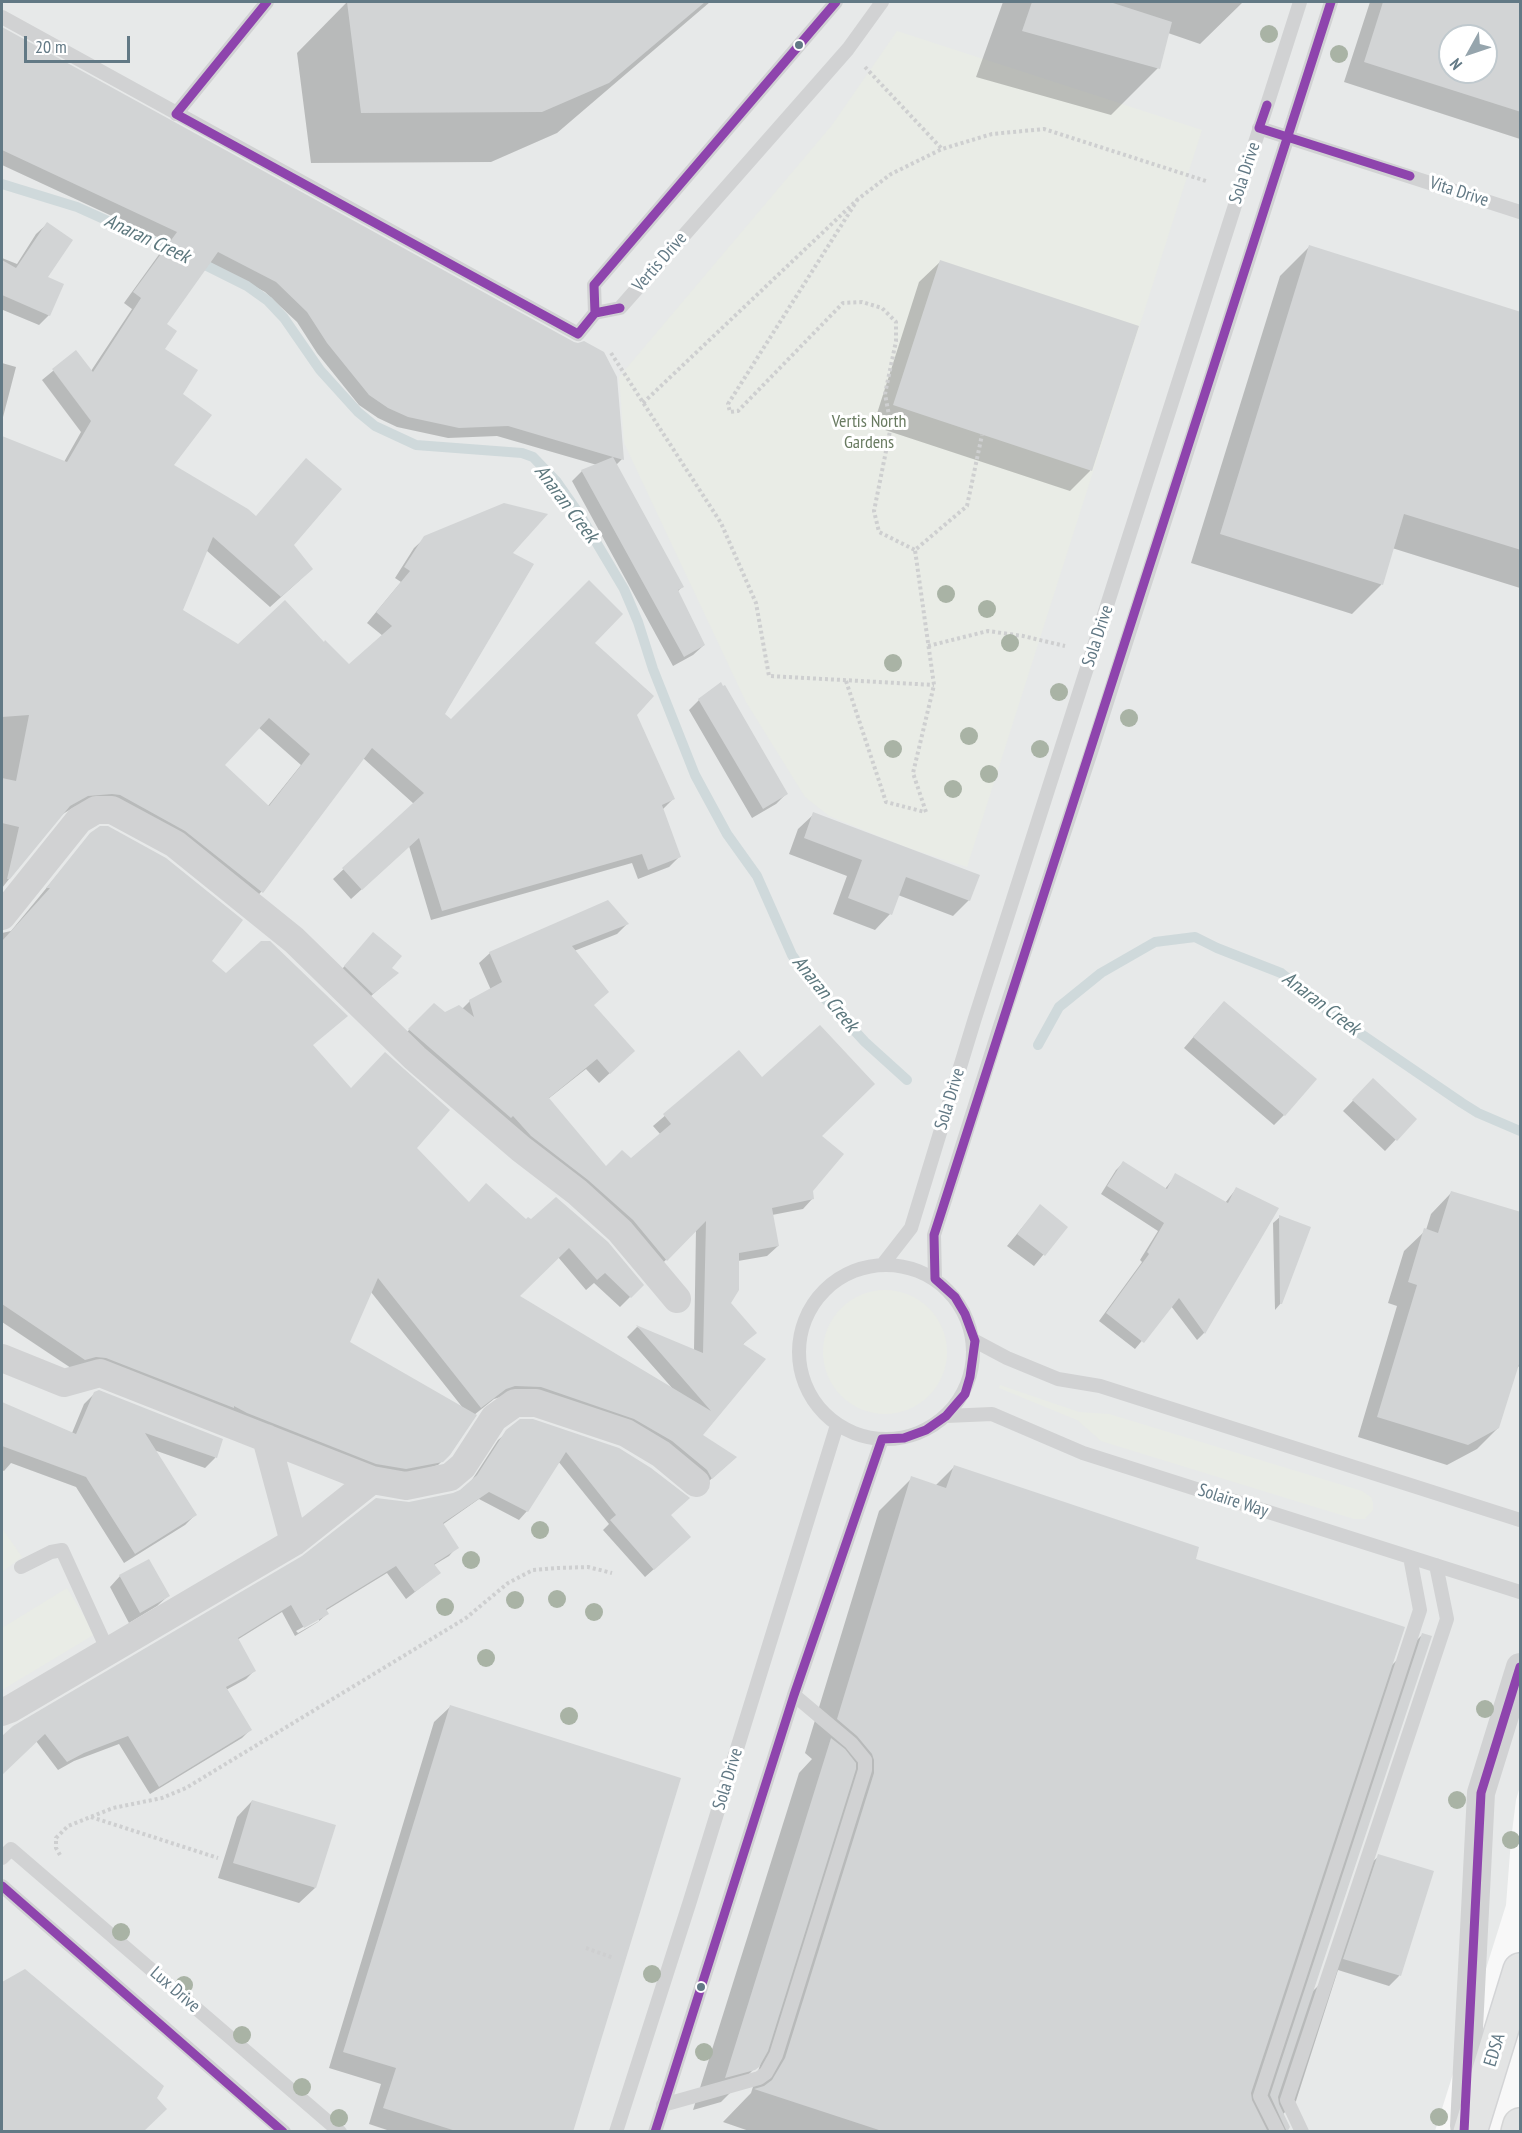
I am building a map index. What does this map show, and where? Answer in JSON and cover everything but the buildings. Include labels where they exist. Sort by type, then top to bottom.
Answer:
[{"type":"main road","name":"EDSA","points":[[1470,2132],[1521,1970]]},
{"type":"main road","points":[[1518,2132],[1521,2125]]},
{"type":"street","points":[[2,916],[79,820],[96,810],[112,810],[175,844],[294,940],[415,1058],[612,1223],[677,1299]]},
{"type":"street","points":[[2,1358],[64,1383],[100,1373],[372,1480],[406,1486],[450,1476],[463,1466],[494,1418],[515,1403],[536,1402],[626,1433],[661,1454],[696,1483]]},
{"type":"street","points":[[266,1438],[294,1542]]},
{"type":"street","points":[[2,1712],[294,1542],[372,1480]]},
{"type":"street","points":[[1464,2132],[1480,1793],[1521,1667]]},
{"type":"lane","points":[[176,114],[267,2]]},
{"type":"lane","name":"Vertis Drive","points":[[836,2],[594,285],[594,313],[620,308],[848,50],[882,2]]},
{"type":"lane","name":"Sola Drive","points":[[883,1264],[911,1228],[975,1018],[1300,2]]},
{"type":"lane","name":"Sola Drive","points":[[935,1279],[934,1235],[1331,2]]},
{"type":"lane","points":[[2,17],[578,334],[594,313]]},
{"type":"lane","name":"Vita Drive","points":[[1259,128],[1521,212]]},
{"type":"lane","name":"Solaire Way","points":[[883,1264],[912,1268],[935,1279],[955,1297],[965,1314],[975,1341],[965,1394],[946,1416],[926,1430],[904,1438],[882,1439],[859,1435],[837,1425],[820,1409],[807,1388],[799,1361],[800,1332],[811,1305],[830,1284],[855,1269],[883,1264]]},
{"type":"lane","points":[[975,1341],[1007,1358],[1058,1379],[1100,1386],[1521,1520]]},
{"type":"lane","name":"Solaire Way","points":[[946,1416],[992,1414],[1083,1453],[1521,1592]]},
{"type":"lane","name":"Sola Drive","points":[[616,2132],[694,1890],[837,1425]]},
{"type":"lane","name":"Sola Drive","points":[[655,2132],[794,1695],[882,1439]]},
{"type":"lane","points":[[21,1567],[51,1552],[62,1550],[108,1652]]},
{"type":"lane","points":[[1278,2132],[1260,2096],[1411,1622],[1420,1610],[1410,1557]]},
{"type":"lane","points":[[1302,2132],[1287,2100],[1447,1619],[1436,1565]]},
{"type":"lane","points":[[663,2105],[759,2078],[772,2064],[865,1770],[865,1760],[841,1730],[794,1695]]},
{"type":"lane","name":"Lux Drive","points":[[6,1853],[340,2132]]},
{"type":"lane","name":"Lux Drive","points":[[2,1886],[284,2132]]},
{"type":"path","points":[[848,50],[942,149]]},
{"type":"path","points":[[643,403],[858,199],[891,174],[942,149],[992,134],[1044,129],[1206,181]]},
{"type":"path","points":[[858,199],[728,404],[730,412],[738,411],[843,303],[862,302],[882,308],[896,322],[896,341],[885,394],[891,426],[874,511],[879,532],[915,550]]},
{"type":"path","points":[[611,353],[721,523],[756,603],[769,676],[934,685]]},
{"type":"path","points":[[915,550],[967,506],[982,435]]},
{"type":"path","points":[[846,681],[886,802],[926,812],[913,773],[934,685],[915,550]]},
{"type":"path","points":[[928,646],[988,631],[1065,646]]},
{"type":"path","points":[[62,1859],[56,1848],[56,1838],[68,1826],[113,1808],[162,1798],[186,1788],[466,1618],[508,1582],[533,1570],[588,1567],[612,1573]]},
{"type":"path","points":[[91,1817],[218,1858]]},
{"type":"path","points":[[586,1948],[614,1958]]},
{"type":"shaded area","points":[[2,2],[1520,2],[1520,1786],[1511,1840],[1506,1905],[1435,2131],[2,2132]]},
{"type":"green space","name":"Vertis North Gardens","points":[[897,31],[1202,130],[967,867],[908,848],[829,816],[805,797],[746,702],[624,443],[619,377],[832,125]]},
{"type":"green space","points":[[885,1290],[909,1295],[929,1308],[942,1328],[947,1352],[942,1376],[929,1396],[909,1409],[885,1414],[861,1409],[841,1396],[828,1376],[823,1352],[828,1328],[841,1308],[861,1295]]},
{"type":"green space","points":[[1000,1385],[1079,1412],[1109,1414],[1362,1491],[1371,1497],[1373,1510],[1365,1519],[1354,1519],[1101,1441],[1077,1420],[999,1388]]},
{"type":"green space","points":[[2,1528],[22,1557],[2,1572]]},
{"type":"green space","points":[[67,1588],[95,1634],[2,1690],[2,1628]]},
{"type":"waterway","name":"Anaran Creek","points":[[2,184],[77,207],[177,252]]},
{"type":"waterway","name":"Anaran Creek","points":[[197,261],[247,286],[268,301],[284,318],[320,370],[358,412],[375,426],[416,445],[522,453],[533,457],[557,482],[580,515],[624,589],[695,775],[727,834],[757,876],[792,955],[818,991],[865,1042],[907,1080]]},
{"type":"waterway","name":"Anaran Creek","points":[[1038,1045],[1059,1007],[1101,973],[1155,942],[1195,937],[1281,973],[1336,1017],[1462,1103],[1478,1113],[1520,1131]]},
{"type":"transit line","points":[[267,2],[176,114],[578,334],[595,313]]},
{"type":"transit line","points":[[620,308],[595,313],[594,285],[836,2]]},
{"type":"transit line","points":[[655,2132],[794,1695],[882,1439],[904,1438],[926,1430],[946,1416],[965,1394],[975,1341],[965,1314],[955,1297],[935,1279],[934,1235],[1331,2]]},
{"type":"transit line","points":[[1267,105],[1259,128],[1410,176]]},
{"type":"transit line","points":[[1464,2132],[1481,1793],[1520,1667]]},
{"type":"transit line","points":[[2,1886],[283,2132]]}]
